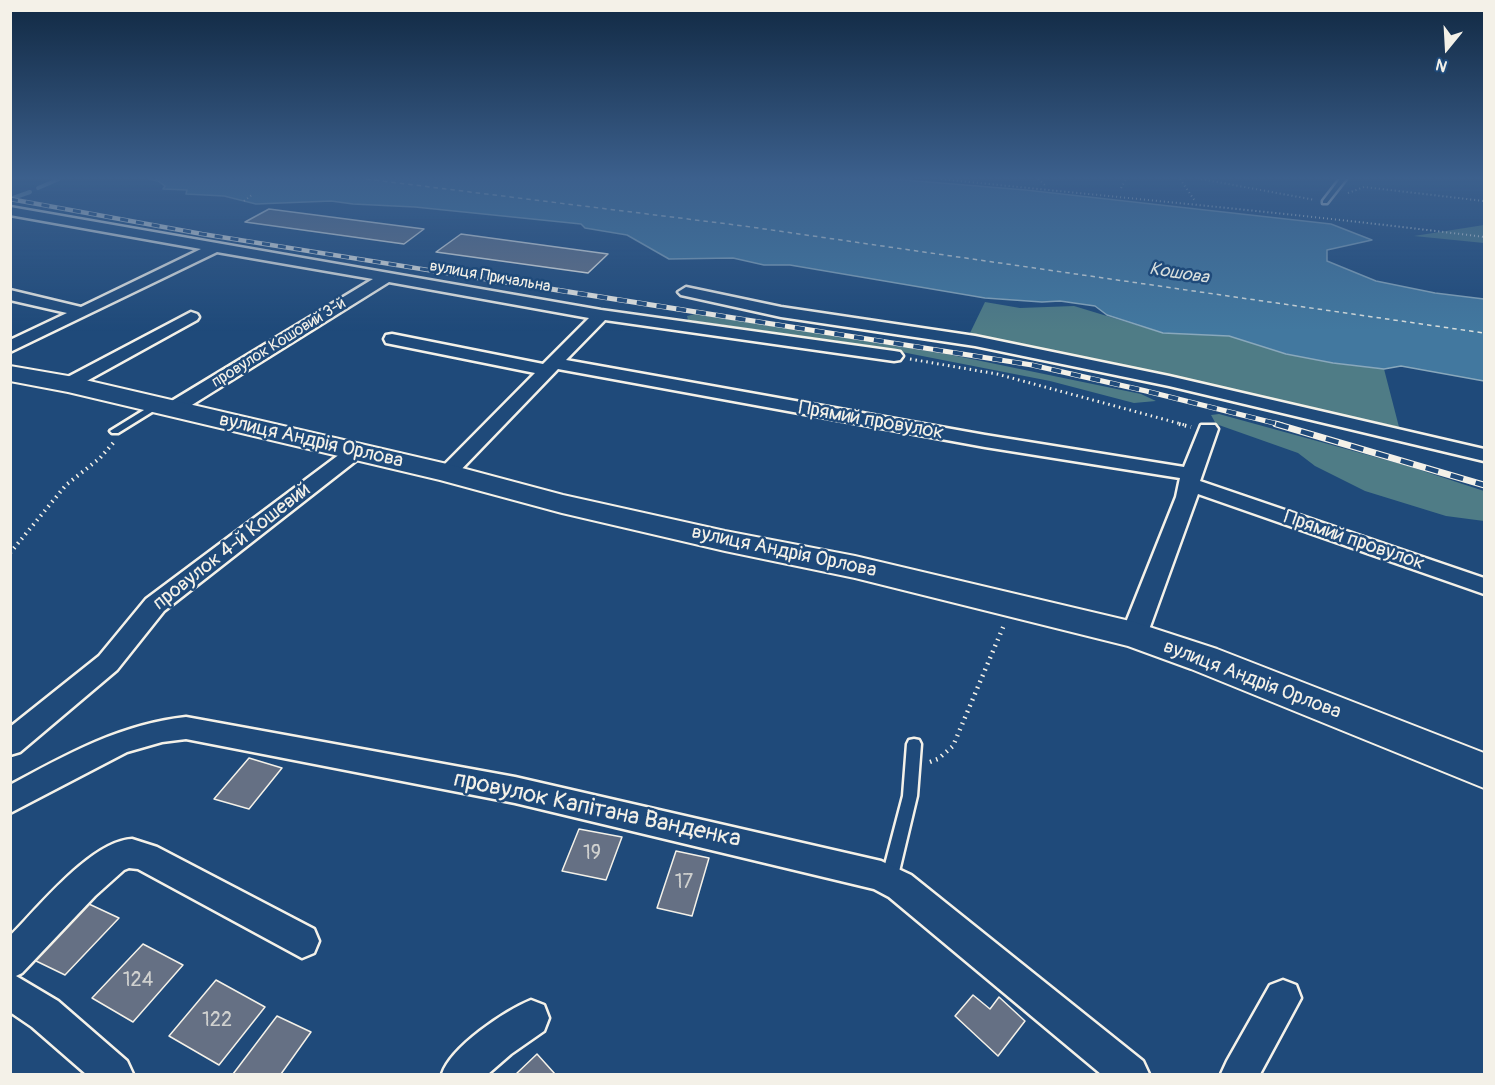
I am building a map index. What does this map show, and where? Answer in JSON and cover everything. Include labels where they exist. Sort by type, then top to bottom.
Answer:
[{"type":"street","name":"вулиця Причальна","points":[[117,230],[601,315],[894,357]]},
{"type":"street","points":[[10,347],[216,247]]},
{"type":"street","name":"провулок Кошовий 3-й","points":[[165,407],[387,277]]},
{"type":"street","points":[[686,292],[781,312],[975,340],[1169,381],[1485,455]]},
{"type":"street","points":[[10,295],[83,312]]},
{"type":"street","points":[[447,473],[601,315]]},
{"type":"street","points":[[68,384],[191,317]]},
{"type":"street","name":"Прямий провулок","points":[[392,339],[973,439],[1190,479],[1485,586]]},
{"type":"street","name":"вулиця Андрія Орлова","points":[[10,373],[68,384],[447,473],[562,504],[725,541],[855,567],[1134,635],[1204,659],[1485,771]]},
{"type":"street","points":[[1134,635],[1187,497],[1190,479],[1207,430]]},
{"type":"street","name":"провулок 4-й Кошевий","points":[[10,744],[108,663],[155,605],[355,452]]},
{"type":"street","name":"провулок Капітана Ванденка","points":[[10,800],[90,756],[125,740],[148,732],[186,728],[515,790],[852,867],[889,880],[1119,1071]]},
{"type":"street","points":[[10,961],[103,867],[122,855],[132,854],[146,857],[302,941]]},
{"type":"street","points":[[10,991],[45,1014],[109,1073]]},
{"type":"street","points":[[1240,1074],[1283,998]]},
{"type":"street","points":[[461,1074],[498,1041],[531,1018]]},
{"type":"lane","points":[[116,430],[165,407]]},
{"type":"lane","points":[[889,880],[909,811],[915,769],[914,744]]},
{"type":"path","points":[[1427,230],[1485,237]]},
{"type":"path","points":[[894,357],[997,374],[1207,430]]},
{"type":"path","points":[[10,553],[66,485],[114,442],[116,430]]},
{"type":"path","points":[[915,769],[938,759],[953,746],[1012,604]]},
{"type":"green space","points":[[1455,230],[1484,230],[1484,243],[1414,236]]},
{"type":"green space","points":[[985,302],[1020,308],[1074,306],[1163,333],[1230,336],[1286,354],[1384,369],[1399,427],[970,333]]},
{"type":"green space","points":[[695,314],[952,355],[1141,394],[1156,401],[1134,403],[1050,381],[871,346],[688,320],[687,316]]},
{"type":"green space","points":[[1219,414],[1408,466],[1484,491],[1484,521],[1446,516],[1365,491],[1315,466],[1298,453],[1216,424],[1211,415]]},
{"type":"water","name":"Кошова","points":[[595,230],[1345,230],[1372,240],[1327,250],[1327,261],[1376,281],[1435,293],[1484,299],[1484,381],[1401,366],[1384,369],[1333,363],[1286,354],[1229,336],[1163,333],[1107,315],[1095,306],[1060,301],[985,298],[790,265],[764,265],[733,258],[669,259],[627,235]]},
{"type":"building","points":[[300,230],[423,230],[404,244]]},
{"type":"building","points":[[461,234],[608,254],[588,273],[436,252]]},
{"type":"building","points":[[249,758],[282,768],[249,809],[214,799]]},
{"type":"building","points":[[579,829],[622,837],[606,880],[562,871]]},
{"type":"building","points":[[676,851],[709,858],[692,916],[657,908]]},
{"type":"building","points":[[89,904],[119,918],[65,975],[34,960]]},
{"type":"building","points":[[143,944],[183,965],[133,1022],[92,998]]},
{"type":"building","points":[[216,980],[265,1007],[219,1065],[169,1036]]},
{"type":"building","points":[[973,995],[990,1009],[999,997],[1025,1021],[998,1056],[955,1016]]},
{"type":"building","points":[[277,1016],[311,1032],[281,1074],[233,1074]]},
{"type":"building","points":[[537,1054],[555,1074],[516,1074]]},
{"type":"ferry route","points":[[769,230],[1484,333]]},
{"type":"railway","points":[[178,230],[547,289]]},
{"type":"railway","points":[[538,287],[1032,365],[1282,425]]},
{"type":"railway","points":[[1276,424],[1484,485]]}]
